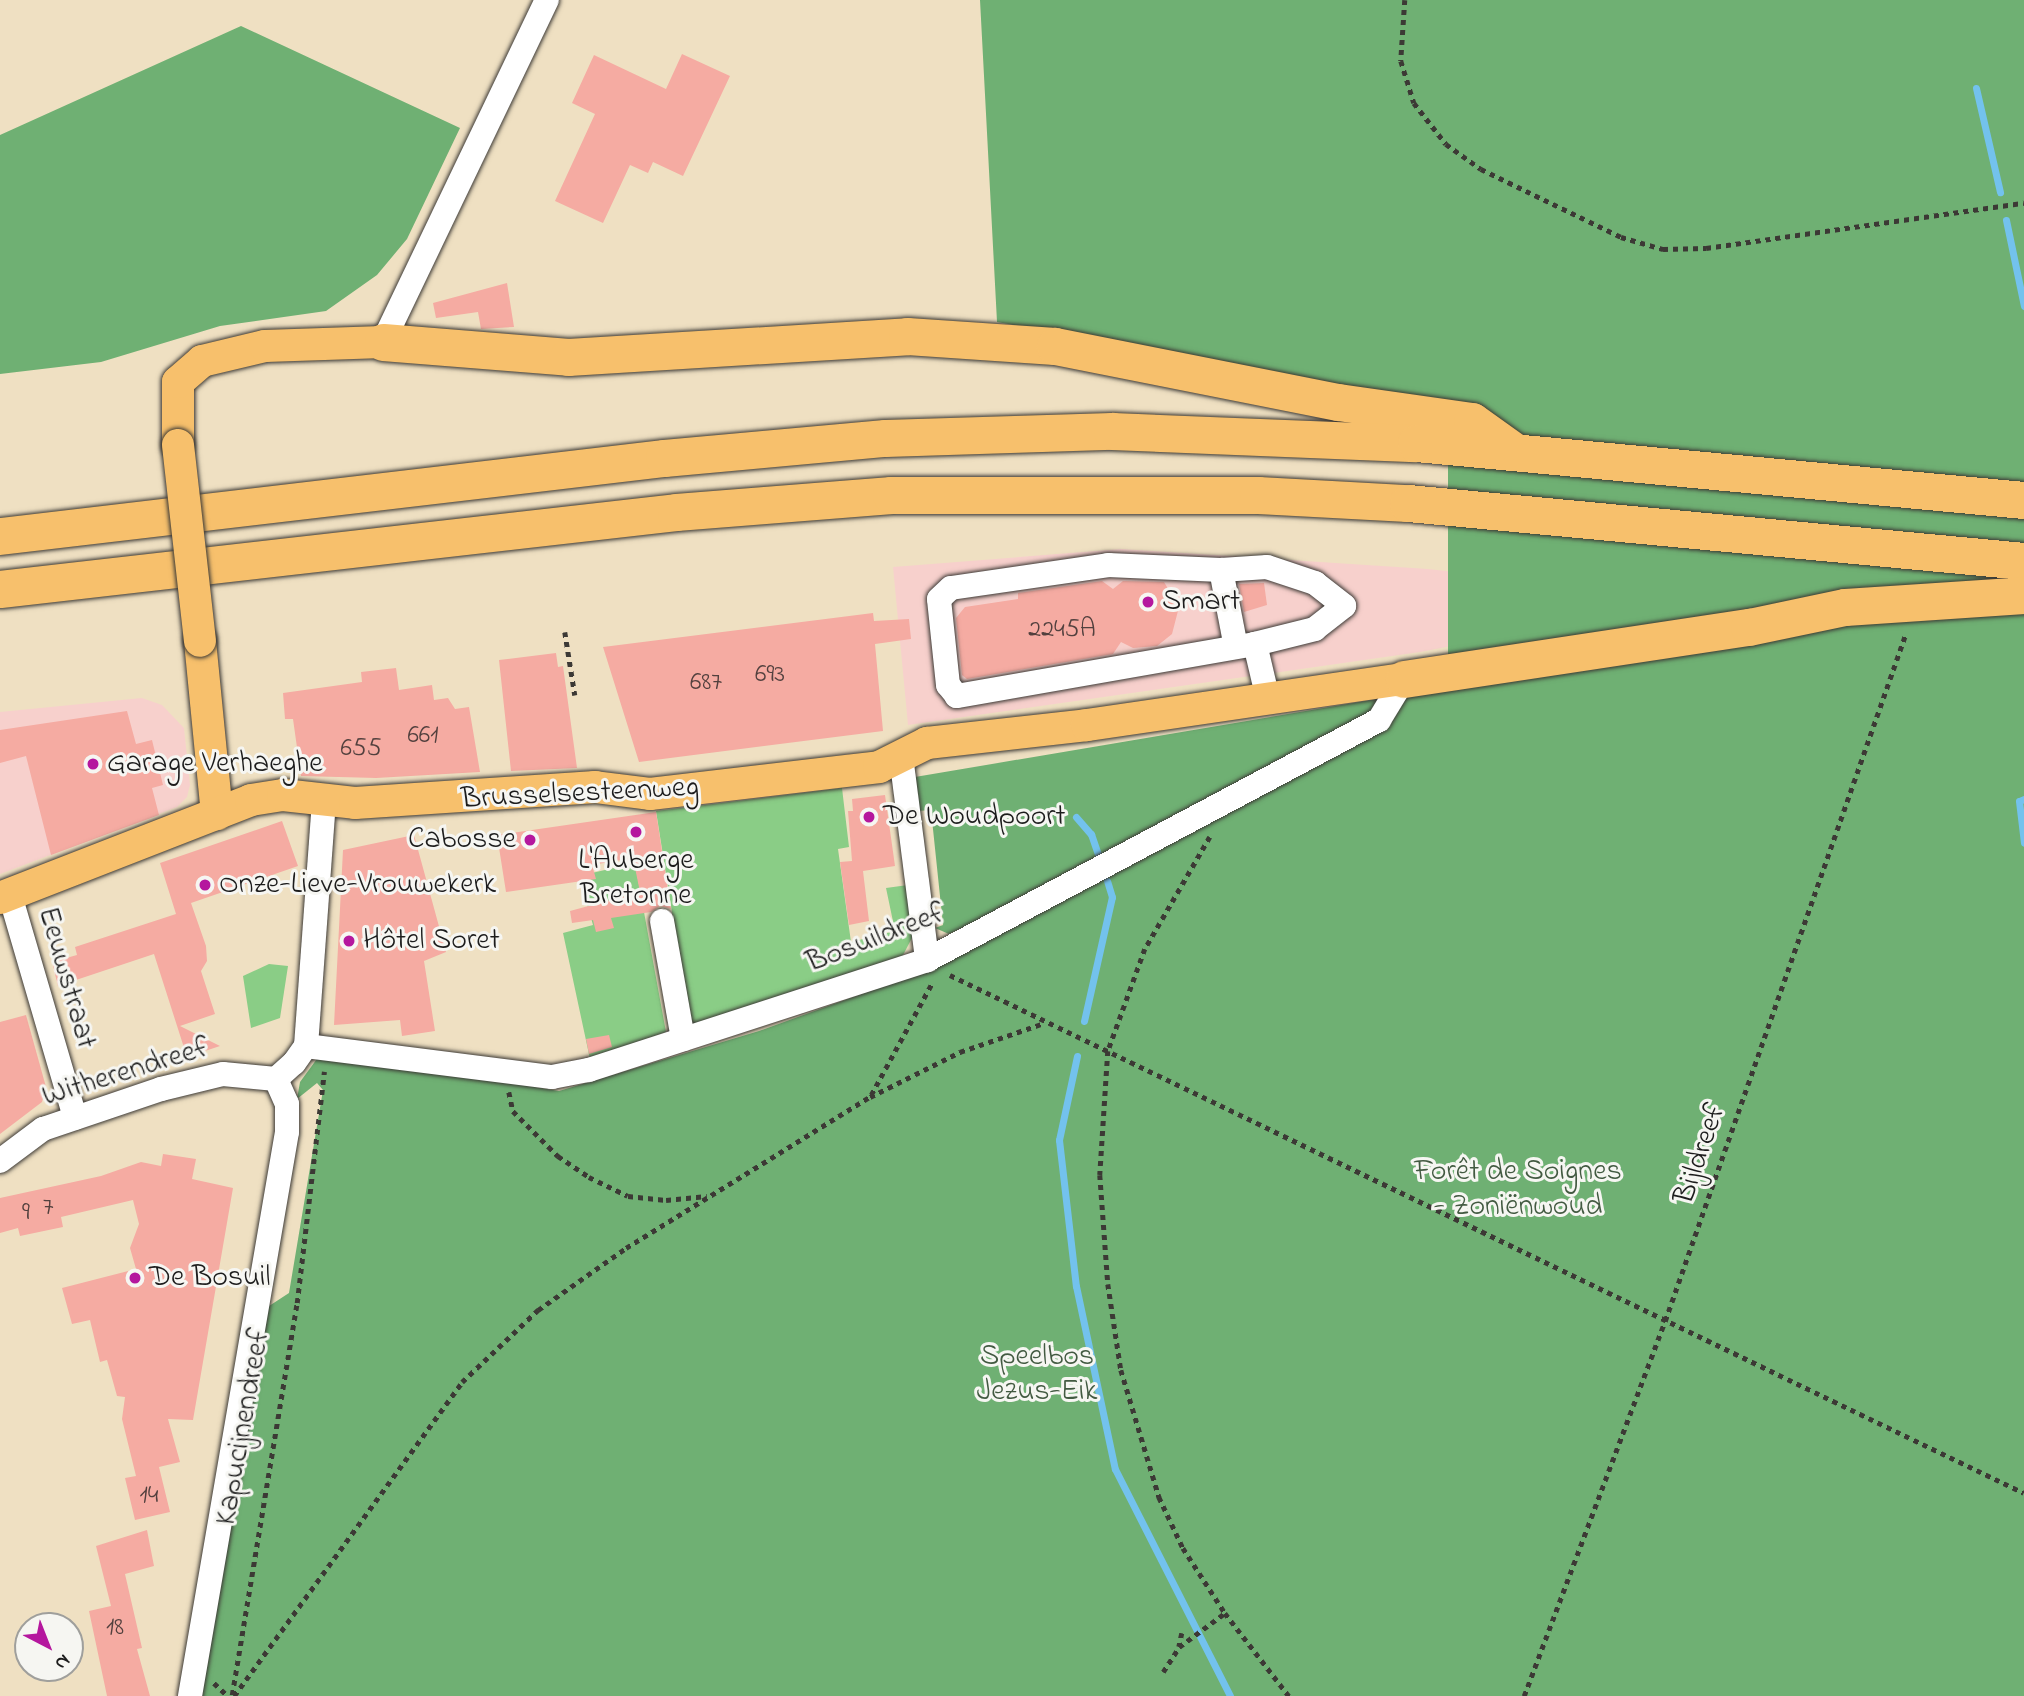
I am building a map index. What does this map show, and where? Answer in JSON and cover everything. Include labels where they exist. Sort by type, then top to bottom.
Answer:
[{"type":"highway","points":[[390,327],[568,358],[907,336],[1055,346],[1338,402],[1472,421],[1515,452]]},
{"type":"highway","points":[[0,536],[664,458],[844,442],[1178,433],[1279,435],[1515,452],[2024,500]]},
{"type":"highway","points":[[0,589],[676,512],[891,495],[1258,495],[1408,503],[1714,534],[2024,561]]},
{"type":"highway","points":[[1396,690],[1749,627],[1845,607],[2024,595]]},
{"type":"main road","points":[[217,814],[177,439],[178,382],[202,361],[265,346],[390,327]]},
{"type":"main road","name":"Brusselsesteenweg","points":[[5,897],[251,800],[283,795],[355,803],[464,799],[595,787],[650,794],[879,767],[927,743],[1268,699],[1396,690]]},
{"type":"street","points":[[390,327],[547,0]]},
{"type":"street","points":[[1108,565],[1221,570],[1267,567],[1315,583],[1344,606],[1315,629],[1246,645],[957,696],[948,685],[939,599],[951,588],[1108,565]]},
{"type":"street","points":[[1221,570],[1246,645],[1268,699]]},
{"type":"street","name":"Bosuildreef","points":[[306,1046],[505,1074],[552,1077],[933,965],[1379,720],[1396,690]]},
{"type":"street","points":[[901,756],[933,965]]},
{"type":"street","points":[[275,1079],[295,1063],[306,1046],[324,799]]},
{"type":"street","name":"Eeuwstraat","points":[[5,897],[75,1118]]},
{"type":"street","points":[[662,920],[683,1039]]},
{"type":"street","name":"Witherendreef","points":[[0,1161],[43,1129],[75,1118],[223,1074],[275,1079]]},
{"type":"street","name":"Kapucijnendreef","points":[[190,1696],[286,1132],[287,1104],[275,1079]]},
{"type":"path","points":[[1405,0],[1401,61],[1414,103],[1446,144],[1481,169],[1621,237],[1663,249],[1706,248],[2024,203]]},
{"type":"path","name":"Bijldreef","points":[[1524,1696],[1665,1321],[1909,623]]},
{"type":"path","points":[[565,632],[575,695]]},
{"type":"path","points":[[1233,798],[1144,949],[1108,1051],[1100,1175],[1108,1284],[1121,1370],[1159,1497],[1183,1548],[1225,1613],[1289,1696]]},
{"type":"path","points":[[870,1097],[933,965],[1044,1023],[1108,1051],[2024,1493]]},
{"type":"path","points":[[233,1696],[462,1382],[538,1310],[711,1195],[870,1097],[960,1052],[1044,1023]]},
{"type":"path","name":"Kapucijnendreef","points":[[233,1696],[297,1303],[327,1076],[306,1046]]},
{"type":"path","points":[[505,1074],[513,1111],[558,1156],[589,1177],[628,1196],[666,1200],[711,1195]]},
{"type":"path","points":[[1163,1672],[1180,1647],[1225,1613]]},
{"type":"path","points":[[1180,1647],[1182,1633]]},
{"type":"shaded area","points":[[1121,549],[1428,569],[1695,599],[1420,652],[908,725],[893,567]]},
{"type":"shaded area","points":[[142,698],[162,705],[184,728],[190,785],[187,797],[177,807],[0,874],[0,712]]},
{"type":"green space","name":"Forêt de Soignes - Zoniënwoud","points":[[980,0],[2024,0],[2024,1696],[202,1696],[266,1308],[289,1293],[323,1090],[317,1083],[297,1099],[300,1082],[322,1052],[559,1091],[759,1031],[917,974],[964,927],[949,934],[935,928],[943,925],[931,810],[918,811],[915,777],[1448,687],[1448,405],[997,322]]},
{"type":"green space","points":[[241,26],[460,128],[407,239],[377,275],[326,311],[220,326],[101,362],[0,374],[0,135]]},
{"type":"green space","points":[[842,788],[849,847],[838,849],[851,942],[895,931],[886,888],[908,885],[913,936],[902,957],[690,1026],[656,811]]},
{"type":"green space","points":[[635,863],[666,1032],[590,1059],[563,933],[593,925],[579,876]]},
{"type":"green space","points":[[269,964],[288,966],[280,1018],[251,1028],[243,976]]},
{"type":"building","points":[[682,54],[730,76],[683,176],[653,162],[648,173],[630,165],[603,223],[555,201],[595,114],[572,103],[594,55],[666,89]]},
{"type":"building","points":[[507,283],[514,327],[481,329],[478,312],[436,318],[433,303]]},
{"type":"building","points":[[1102,581],[1113,589],[1123,581],[1164,582],[1179,607],[1172,634],[1157,646],[1133,648],[1121,642],[1113,654],[967,679],[962,675],[956,618],[965,607],[1018,599],[1018,593]]},
{"type":"building","points":[[1264,583],[1267,605],[1244,612],[1239,584]]},
{"type":"building","points":[[873,613],[874,621],[909,619],[911,639],[875,644],[883,731],[639,762],[603,647]]},
{"type":"building","points":[[556,653],[558,667],[563,666],[577,768],[511,771],[499,660]]},
{"type":"building","points":[[396,668],[399,690],[432,685],[434,700],[448,698],[455,709],[469,707],[480,772],[376,778],[301,776],[293,719],[285,719],[283,693],[362,682],[361,672]]},
{"type":"building","name":"Garage Verhaeghe","points":[[127,711],[136,744],[152,740],[163,785],[152,788],[159,815],[51,855],[26,756],[0,763],[0,730]]},
{"type":"building","points":[[885,795],[895,866],[863,871],[869,921],[849,925],[840,862],[852,861],[848,811],[853,811],[852,799]]},
{"type":"building","points":[[656,812],[671,909],[660,906],[651,912],[611,918],[614,928],[596,932],[593,920],[572,923],[570,911],[640,892],[633,858],[592,865],[596,879],[506,892],[497,835]]},
{"type":"building","points":[[282,821],[298,866],[191,903],[206,946],[207,961],[201,971],[215,1014],[180,1026],[220,1046],[187,1057],[154,954],[58,986],[52,962],[77,955],[75,947],[176,914],[160,863]]},
{"type":"building","points":[[414,835],[446,952],[424,961],[435,1031],[402,1036],[400,1020],[334,1025],[343,850]]},
{"type":"building","points":[[26,1015],[46,1087],[42,1102],[0,1134],[0,1022]]},
{"type":"building","points":[[609,1035],[612,1047],[589,1054],[586,1039]]},
{"type":"building","points":[[163,1154],[196,1159],[192,1179],[233,1188],[193,1420],[168,1419],[180,1462],[159,1467],[170,1512],[135,1520],[125,1478],[136,1476],[122,1419],[125,1397],[117,1396],[107,1360],[100,1362],[90,1320],[72,1324],[62,1288],[136,1269],[130,1248],[139,1224],[133,1200],[61,1217],[63,1227],[20,1236],[18,1228],[0,1233],[0,1198],[101,1176],[141,1162],[161,1166]]},
{"type":"building","points":[[147,1530],[154,1566],[125,1574],[142,1648],[137,1649],[150,1696],[107,1696],[89,1611],[111,1606],[96,1546]]},
{"type":"waterway","points":[[1976,88],[2000,192]]},
{"type":"waterway","points":[[2006,220],[2024,306]]},
{"type":"waterway","points":[[2024,799],[2019,801],[2024,843]]},
{"type":"waterway","points":[[1076,817],[1091,834],[1098,854]]},
{"type":"waterway","points":[[1084,1021],[1112,897],[1107,881]]},
{"type":"waterway","points":[[1077,1056],[1059,1140],[1076,1286],[1115,1469],[1230,1696]]},
{"type":"place","name":"Smart","points":[[1148,602]]},
{"type":"place","name":"Garage Verhaeghe","points":[[93,764]]},
{"type":"place","name":"De Woudpoort","points":[[869,817]]},
{"type":"place","name":"L'Auberge Bretonne","points":[[636,832]]},
{"type":"place","name":"Cabosse","points":[[530,840]]},
{"type":"place","name":"Onze-Lieve-Vrouwekerk","points":[[205,885]]},
{"type":"place","name":"Hôtel Soret","points":[[349,941]]},
{"type":"place","name":"De Bosuil","points":[[135,1278]]},
{"type":"park label","name":"Speelbos Jezus-Eik","points":[[1037,1374]]}]
